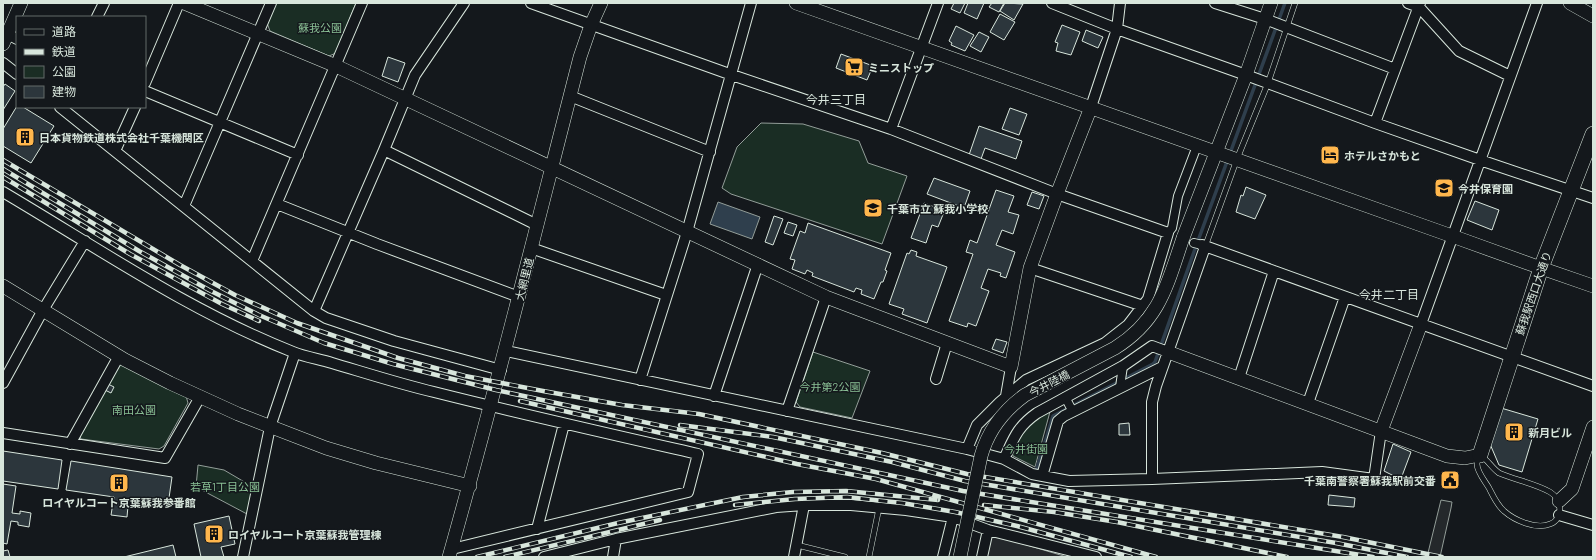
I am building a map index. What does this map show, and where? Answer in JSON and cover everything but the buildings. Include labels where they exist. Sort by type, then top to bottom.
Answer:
[{"type":"main road","name":"蘇我駅西口大通り","points":[[1480,455],[1541,268],[1593,134]]},
{"type":"street","points":[[16,16],[20,3]]},
{"type":"street","points":[[98,16],[104,3]]},
{"type":"street","points":[[146,81],[179,3]]},
{"type":"street","points":[[184,3],[336,66],[406,98],[826,297],[1011,367]]},
{"type":"street","points":[[184,206],[271,3]]},
{"type":"street","points":[[252,261],[362,3]]},
{"type":"street","points":[[314,311],[419,68],[464,3]]},
{"type":"street","points":[[531,3],[732,75],[891,129],[1057,194],[1168,233]]},
{"type":"street","name":"大網里道","points":[[448,555],[470,486],[501,370],[580,57],[591,25],[601,3]]},
{"type":"street","points":[[640,380],[687,232],[751,3]]},
{"type":"street","points":[[796,3],[1593,286]]},
{"type":"street","points":[[891,129],[938,3]]},
{"type":"street","points":[[1052,3],[1117,29],[1375,123],[1593,198]]},
{"type":"street","points":[[1006,396],[1030,268],[1091,108],[1117,29],[1120,3]]},
{"type":"street","points":[[1215,3],[1265,19],[1395,69]]},
{"type":"street","name":"今井陸橋","points":[[960,557],[981,456],[995,425],[1015,402],[1025,395],[1102,356],[1125,342],[1143,326],[1150,318],[1162,296],[1196,243],[1216,152],[1246,75],[1271,3]]},
{"type":"street","points":[[1408,3],[1420,5],[1459,51],[1510,76]]},
{"type":"street","points":[[506,351],[967,449],[1004,460],[1032,474],[1069,481],[1322,472],[1374,479],[1381,430],[1537,3]]},
{"type":"street","points":[[1570,3],[1593,16]]},
{"type":"street","points":[[1375,123],[1420,5]]},
{"type":"street","points":[[9,39],[16,16]]},
{"type":"street","points":[[3,63],[16,73]]},
{"type":"street","points":[[146,91],[298,155]]},
{"type":"street","points":[[570,96],[710,152]]},
{"type":"street","points":[[61,108],[314,311],[326,318],[394,341],[501,370]]},
{"type":"street","points":[[116,152],[134,108]]},
{"type":"street","points":[[967,449],[972,432],[983,424],[1006,396],[1026,380],[1112,339],[1128,325],[1143,306],[1151,289],[1168,233],[1172,228],[1178,196],[1197,146]]},
{"type":"street","points":[[384,150],[537,225]]},
{"type":"street","points":[[3,192],[141,276],[191,304],[255,336],[295,353],[397,383],[491,407],[698,454],[688,492],[537,529],[448,555]]},
{"type":"street","points":[[277,204],[519,298]]},
{"type":"street","points":[[3,383],[43,310],[85,241]]},
{"type":"street","points":[[1152,479],[1152,402],[1168,352],[1196,243],[1593,386]]},
{"type":"street","points":[[531,248],[666,295]]},
{"type":"street","points":[[714,396],[758,264]]},
{"type":"street","points":[[1030,268],[1143,306]]},
{"type":"street","points":[[1239,378],[1274,271]]},
{"type":"street","points":[[3,286],[119,356],[200,397],[326,448],[376,463],[470,486]]},
{"type":"street","points":[[787,411],[826,297]]},
{"type":"street","points":[[1308,403],[1345,297]]},
{"type":"street","points":[[936,379],[947,343]]},
{"type":"street","points":[[1004,460],[1012,435],[1028,419],[1066,396],[1123,366],[1152,346],[1381,430],[1447,456],[1465,458],[1480,455]]},
{"type":"street","points":[[242,557],[270,426],[295,353]]},
{"type":"street","points":[[70,444],[119,356]]},
{"type":"street","points":[[1120,387],[1123,366]]},
{"type":"street","points":[[1042,476],[1058,421],[1064,416],[1162,367]]},
{"type":"street","points":[[1066,396],[1073,412]]},
{"type":"street","points":[[3,433],[165,458],[200,397]]},
{"type":"street","points":[[537,529],[564,424]]},
{"type":"street","points":[[1559,501],[1572,489],[1593,427]]},
{"type":"street","points":[[794,557],[804,505]]},
{"type":"street","points":[[544,557],[616,539],[776,507],[804,505],[851,505],[906,510],[953,517],[988,530],[1096,557]]},
{"type":"street","points":[[1559,515],[1593,525]]},
{"type":"street","points":[[943,557],[953,517]]},
{"type":"street","points":[[982,557],[988,530]]},
{"type":"street","points":[[612,557],[616,539]]},
{"type":"lane","points":[[1196,243],[1237,159],[1268,83],[1295,3]]},
{"type":"lane","points":[[1480,455],[1488,460],[1493,469],[1499,473],[1551,493],[1559,501],[1559,515],[1551,524],[1540,525],[1531,524],[1518,519],[1504,511],[1499,506],[1479,471],[1477,463],[1480,455]]},
{"type":"lane","points":[[869,557],[879,508]]},
{"type":"lane","points":[[797,545],[845,557]]},
{"type":"green space","name":"蘇我公園","points":[[275,3],[356,3],[336,53],[329,56],[270,31],[267,23]]},
{"type":"green space","points":[[761,123],[803,124],[859,141],[868,163],[907,176],[882,244],[731,194],[722,188],[737,147]]},
{"type":"green space","name":"今井第2公園","points":[[813,352],[870,371],[852,418],[800,407],[796,402]]},
{"type":"green space","name":"南田公園","points":[[123,363],[186,396],[188,403],[164,446],[159,449],[81,439],[78,432],[116,367]]},
{"type":"green space","name":"今井街園","points":[[1051,408],[1035,467],[1013,456],[1011,448],[1027,422]]},
{"type":"green space","name":"若草1丁目公園","points":[[198,465],[224,470],[253,487],[247,514],[196,487]]},
{"type":"shaded area","points":[[1441,500],[1452,502],[1440,557],[1427,557]]},
{"type":"shaded area","points":[[990,534],[1067,557],[985,557]]},
{"type":"water","points":[[718,202],[760,217],[752,239],[710,224]]},
{"type":"waterway","points":[[1036,471],[1053,416],[1155,362],[1285,3]]},
{"type":"railway","points":[[3,160],[180,265],[235,295],[297,323],[398,358],[465,376],[543,391],[622,405],[699,414],[882,453],[967,474],[1343,537],[1442,557]]},
{"type":"railway","points":[[3,169],[139,251],[209,290],[259,315],[324,343],[393,364],[496,390],[963,491],[1373,557]]},
{"type":"railway","points":[[3,177],[130,254],[222,304],[259,321]]},
{"type":"railway","points":[[520,401],[797,464],[876,479],[1156,557]]},
{"type":"railway","points":[[680,425],[773,437],[892,462],[965,481],[1336,543],[1407,557]]},
{"type":"railway","points":[[477,557],[618,523],[743,497],[793,492],[846,491],[938,500]]},
{"type":"railway","points":[[735,505],[795,499],[847,497],[902,503],[955,512],[1017,526],[1131,557]]},
{"type":"railway","points":[[984,505],[1054,512],[1117,522],[1287,557]]},
{"type":"railway","points":[[505,557],[660,520]]},
{"type":"place","name":"ミニストップ","points":[[854,67]]},
{"type":"place","name":"日本貨物鉄道株式会社千葉機関区","points":[[25,137]]},
{"type":"place","name":"ホテルさかもと","points":[[1330,155]]},
{"type":"place","name":"今井保育園","points":[[1444,188]]},
{"type":"place","name":"千葉市立 蘇我小学校","points":[[873,208]]},
{"type":"place","name":"新月ビル","points":[[1514,432]]},
{"type":"place","name":"千葉南警察署蘇我駅前交番","points":[[1450,480]]},
{"type":"place","name":"ロイヤルコート京葉蘇我参番館","points":[[119,483]]},
{"type":"place","name":"ロイヤルコート京葉蘇我管理棟","points":[[214,534]]},
{"type":"district","name":"今井三丁目","points":[[836,99]]},
{"type":"district","name":"今井二丁目","points":[[1389,294]]}]
